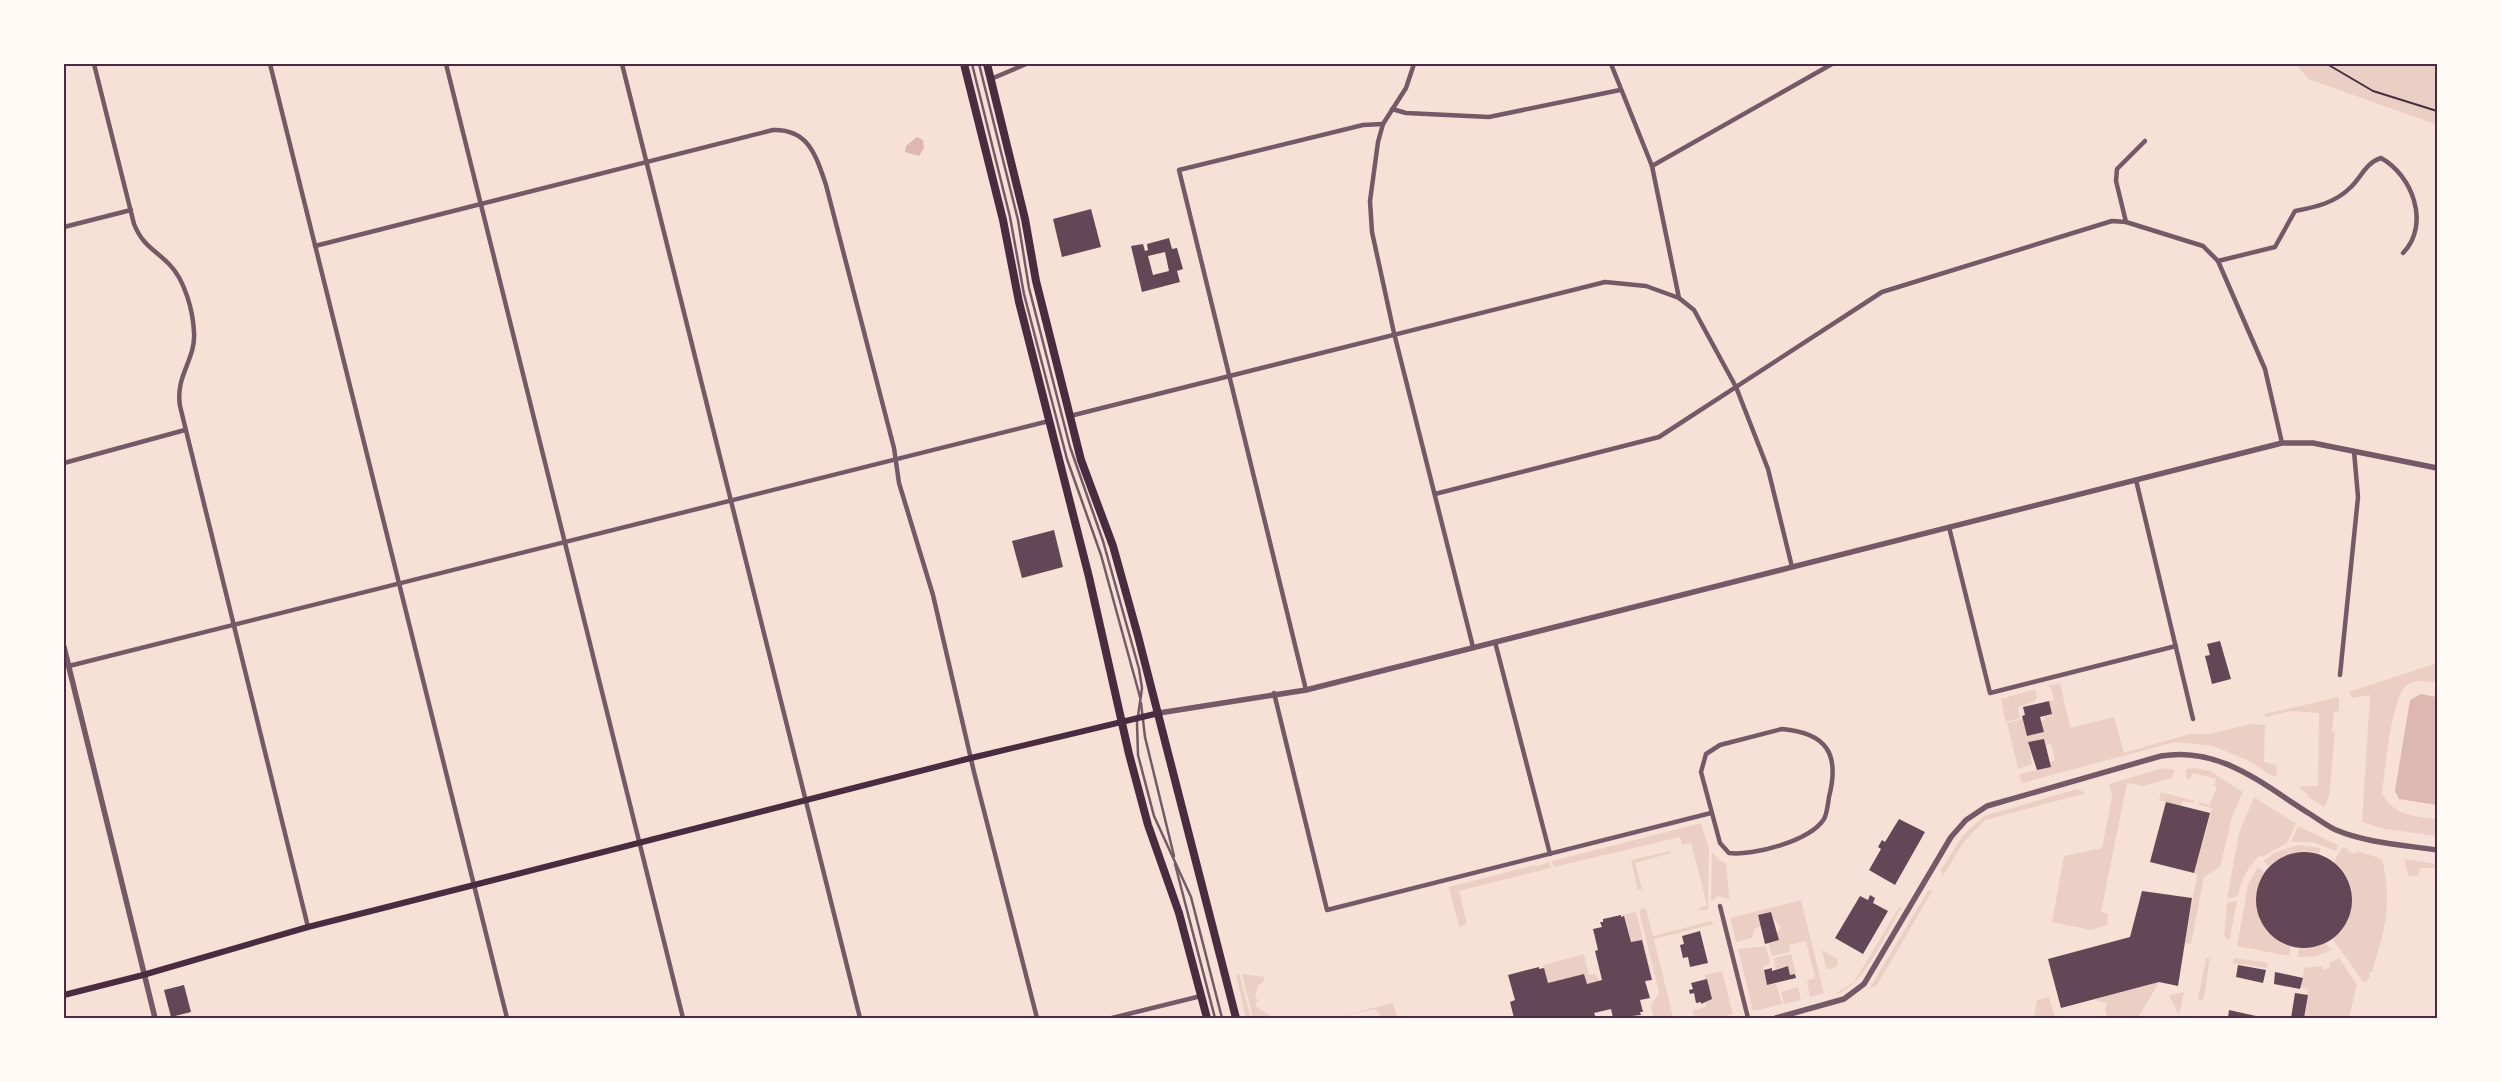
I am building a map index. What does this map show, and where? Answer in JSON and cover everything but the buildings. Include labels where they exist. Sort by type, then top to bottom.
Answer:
[{"type":"main road","points":[[964,64],[1003,220],[1019,302],[1089,578],[1148,825],[1174,897],[1207,1018]]},
{"type":"main road","points":[[987,64],[1070,416],[1087,477],[1113,546],[1159,713],[1236,1018]]},
{"type":"main road","points":[[64,995],[144,975],[308,927],[474,884],[804,802],[971,758],[1159,713]]},
{"type":"street","points":[[94,64],[134,224],[143,241],[169,263],[180,280],[192,321],[194,333],[192,351],[178,386],[180,406],[308,927]]},
{"type":"street","points":[[270,64],[507,1018]]},
{"type":"street","points":[[446,64],[683,1018]]},
{"type":"street","points":[[622,64],[804,802],[860,1018]]},
{"type":"street","points":[[991,79],[1026,64]]},
{"type":"street","points":[[1414,64],[1406,88],[1382,124],[1370,201],[1372,232],[1394,333],[1473,647]]},
{"type":"street","points":[[1611,64],[1652,166],[1679,298]]},
{"type":"street","points":[[1652,166],[1832,64]]},
{"type":"street","points":[[1392,109],[1406,113],[1489,117],[1620,90]]},
{"type":"street","points":[[1306,690],[1179,170],[1363,125],[1382,124]]},
{"type":"street","points":[[315,246],[647,164],[773,130],[784,130],[802,137],[819,165],[826,185],[900,483],[933,595],[971,758],[1037,1018]]},
{"type":"street","points":[[2126,222],[2116,181],[2117,169],[2144,141]]},
{"type":"street","points":[[2218,261],[2275,247],[2295,211],[2320,206],[2337,199],[2352,187],[2374,160],[2381,158],[2388,162],[2410,189],[2414,198],[2416,211],[2414,238],[2403,253]]},
{"type":"street","points":[[64,227],[131,210]]},
{"type":"street","points":[[1435,494],[1659,437],[1882,292],[2112,221],[2126,222],[2203,246],[2218,261],[2265,369],[2282,443]]},
{"type":"street","points":[[1070,416],[1394,333],[1604,282],[1646,286],[1679,298],[1694,310],[1736,387],[1768,469],[1792,567]]},
{"type":"street","points":[[69,666],[233,623],[1049,421]]},
{"type":"street","points":[[64,463],[185,430]]},
{"type":"street","points":[[1159,713],[1274,693],[1306,690],[2282,443],[2312,443],[2437,468]]},
{"type":"street","points":[[2340,675],[2358,497],[2354,451]]},
{"type":"street","points":[[2136,480],[2193,719]]},
{"type":"street","points":[[1949,527],[1990,692],[2176,646]]},
{"type":"street","points":[[1495,642],[1550,854]]},
{"type":"street","points":[[64,647],[154,1018]]},
{"type":"street","points":[[1274,693],[1327,910],[1711,813]]},
{"type":"street","points":[[1782,729],[1804,731],[1824,745],[1832,760],[1833,781],[1824,819],[1801,839],[1742,855],[1729,853],[1720,843],[1711,813],[1701,772],[1706,754],[1720,745],[1782,729]]},
{"type":"street","points":[[1776,1018],[1838,1002],[1864,984],[1951,837],[1976,812],[2006,799],[2161,756],[2184,753],[2206,756],[2237,768],[2336,830],[2368,839],[2437,850]]},
{"type":"street","points":[[1720,906],[1748,1018]]},
{"type":"street","points":[[1112,1018],[1201,996]]},
{"type":"lane","points":[[972,64],[1010,217],[1024,294],[1067,460],[1101,555],[1140,700]]},
{"type":"lane","points":[[979,64],[1018,220],[1030,288],[1070,447],[1103,541],[1139,669],[1140,717],[1138,755],[1151,808],[1191,897],[1222,1018]]},
{"type":"lane","points":[[1140,717],[1174,860],[1215,1018]]},
{"type":"path","points":[[2327,64],[2373,91],[2437,110]]},
{"type":"shaded area","points":[[2296,64],[2437,64],[2437,128],[2435,124],[2308,79]]},
{"type":"shaded area","points":[[917,137],[923,140],[924,148],[919,156],[905,152],[906,146]]},
{"type":"shaded area","points":[[2437,663],[2437,683],[2422,681],[2410,683],[2401,692],[2393,719],[2382,793],[2387,801],[2398,811],[2413,816],[2437,819],[2437,836],[2385,829],[2362,822],[2370,695],[2352,698],[2349,692]]},
{"type":"shaded area","points":[[2060,683],[2070,728],[2114,717],[2124,753],[2189,734],[2210,734],[2251,724],[2265,725],[2264,762],[2276,765],[2277,775],[2272,776],[2247,760],[2213,746],[2175,742],[2022,783],[2019,774],[2051,767],[2050,762],[2055,760],[2051,744],[2045,745],[2044,739],[2028,742],[2032,764],[2018,769],[2007,723],[2023,719],[2027,736],[2044,732],[2041,721],[2045,719],[2045,716],[2051,716],[2049,701],[2054,700],[2051,688],[2047,686]]},
{"type":"shaded area","points":[[2035,689],[2037,698],[2034,702],[2018,707],[2020,718],[2006,722],[2001,699]]},
{"type":"shaded area","points":[[2421,694],[2437,697],[2437,805],[2399,799],[2395,791],[2410,700]]},
{"type":"shaded area","points":[[2339,697],[2339,711],[2334,712],[2332,732],[2335,733],[2329,797],[2324,807],[2308,797],[2309,795],[2300,789],[2301,786],[2318,786],[2319,713],[2291,711],[2265,717],[2265,714]]},
{"type":"shaded area","points":[[2163,768],[2175,770],[2171,778],[2143,786],[2127,783],[2101,912],[2108,914],[2107,925],[2091,930],[2052,922],[2064,856],[2102,848],[2112,797],[2109,784]]},
{"type":"shaded area","points":[[2195,768],[2210,771],[2243,792],[2232,816],[2220,867],[2204,877],[2191,944],[2185,943],[2197,875],[2194,873],[2212,808],[2199,805],[2199,802],[2209,805],[2217,788],[2214,785],[2216,779],[2193,773],[2190,779],[2187,780],[2186,769]]},
{"type":"shaded area","points":[[2077,789],[2086,793],[1985,820],[1963,843],[1943,876],[1941,870],[1963,835],[1984,816]]},
{"type":"shaded area","points":[[2161,792],[2195,801],[2194,803],[2182,801],[2181,806],[2159,800]]},
{"type":"shaded area","points":[[2254,797],[2296,824],[2287,843],[2262,857],[2260,855],[2246,874],[2238,896],[2227,899],[2239,833]]},
{"type":"shaded area","points":[[1701,823],[1709,849],[1708,910],[1699,910],[1699,908],[1707,905],[1691,843],[1682,845],[1680,837],[1554,867],[1552,861]]},
{"type":"shaded area","points":[[2298,826],[2338,845],[2336,851],[2312,842],[2291,842]]},
{"type":"shaded area","points":[[2298,845],[2321,848],[2319,854],[2306,852],[2286,855],[2269,866],[2263,861],[2276,852]]},
{"type":"shaded area","points":[[2342,847],[2356,854],[2357,851],[2382,859],[2385,875],[2387,903],[2384,929],[2372,972],[2369,972],[2370,977],[2364,983],[2332,938],[2346,921],[2352,900],[2348,880],[2343,870],[2334,862]]},
{"type":"shaded area","points":[[1670,851],[1671,853],[1635,863],[1642,889],[1638,890],[1631,860]]},
{"type":"shaded area","points":[[1712,852],[1719,860],[1726,863],[1729,899],[1718,896],[1711,902]]},
{"type":"shaded area","points":[[2404,859],[2437,864],[2437,868],[2420,868],[2418,876],[2409,876]]},
{"type":"shaded area","points":[[1549,862],[1551,868],[1459,891],[1467,924],[1459,927],[1449,887],[1535,865],[1536,867]]},
{"type":"shaded area","points":[[2258,867],[2264,872],[2259,883],[2257,895],[2259,916],[2271,934],[2291,946],[2289,956],[2237,946],[2248,885]]},
{"type":"shaded area","points":[[1933,890],[1877,985],[1869,989],[1928,891]]},
{"type":"shaded area","points":[[1801,900],[1824,993],[1810,997],[1807,981],[1815,978],[1806,941],[1789,945],[1790,952],[1772,956],[1768,943],[1779,940],[1777,933],[1781,927],[1773,918],[1771,912],[1758,915],[1761,926],[1754,930],[1752,938],[1736,942],[1730,918]]},
{"type":"shaded area","points":[[2237,900],[2230,939],[2226,939],[2224,935],[2227,903]]},
{"type":"shaded area","points":[[1900,906],[1901,908],[1864,971],[1854,982]]},
{"type":"shaded area","points":[[1646,908],[1653,936],[1711,921],[1714,924],[1654,939],[1673,1018],[1654,1018],[1651,1006],[1659,993],[1639,910]]},
{"type":"shaded area","points":[[1636,912],[1653,980],[1642,940],[1631,942],[1624,917],[1621,915]]},
{"type":"shaded area","points":[[2326,943],[2331,950],[2317,956],[2298,957],[2299,948],[2309,948]]},
{"type":"shaded area","points":[[1766,946],[1770,963],[1763,968],[1767,985],[1776,984],[1782,1004],[1753,1011],[1738,949]]},
{"type":"shaded area","points":[[1822,950],[1838,959],[1837,966],[1831,969],[1826,968]]},
{"type":"shaded area","points":[[1584,954],[1589,975],[1596,974],[1599,981],[1587,984],[1584,974],[1548,983],[1543,965]]},
{"type":"shaded area","points":[[1791,954],[1796,973],[1790,975],[1788,966],[1775,969],[1774,958]]},
{"type":"shaded area","points":[[2206,958],[2210,959],[2204,998],[2201,1001],[2198,999]]},
{"type":"shaded area","points":[[2234,958],[2268,963],[2267,968],[2233,963]]},
{"type":"shaded area","points":[[2339,958],[2357,985],[2349,1018],[2304,1018],[2308,989],[2301,988],[2304,968],[2322,966],[2324,970],[2330,967],[2329,963]]},
{"type":"shaded area","points":[[1722,971],[1733,1014],[1719,1018],[1713,1016],[1695,1018],[1693,1010],[1706,1007],[1705,975]]},
{"type":"shaded area","points":[[1236,974],[1239,974],[1251,1018],[1246,1018]]},
{"type":"shaded area","points":[[1242,974],[1265,977],[1262,984],[1258,985],[1255,997],[1258,1000],[1255,1006],[1274,1018],[1253,1018]]},
{"type":"shaded area","points":[[1854,982],[1845,990],[1835,994]]},
{"type":"shaded area","points":[[2159,982],[2138,1018],[2108,1018],[2105,1011],[2107,1003],[2096,1001],[2096,999]]},
{"type":"shaded area","points":[[1798,987],[1801,1000],[1784,1004],[1781,992]]},
{"type":"shaded area","points":[[2184,992],[2179,1015],[2169,995]]},
{"type":"shaded area","points":[[2049,997],[2055,1018],[2034,1018],[2037,1000]]},
{"type":"shaded area","points":[[1393,1003],[1397,1018],[1382,1018],[1375,1009],[1332,1018]]}]
